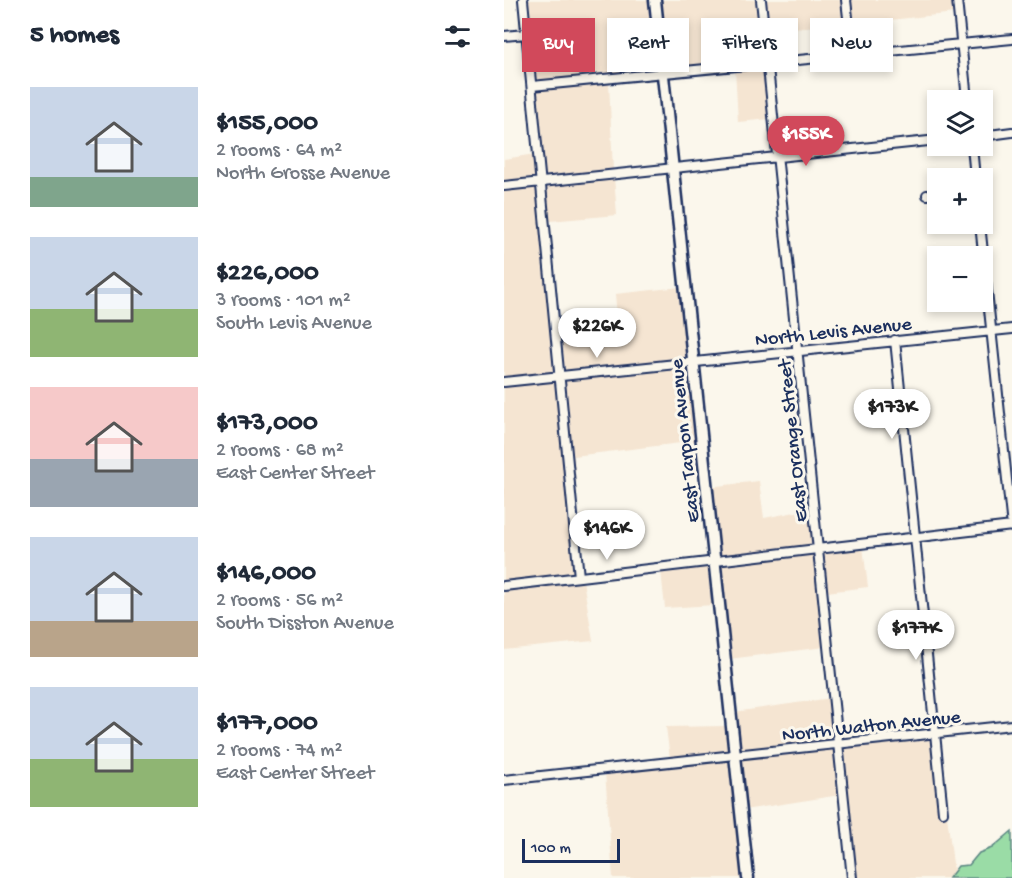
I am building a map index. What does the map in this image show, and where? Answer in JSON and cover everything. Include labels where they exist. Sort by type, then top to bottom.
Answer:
[{"type":"main road","name":"East Tarpon Avenue","points":[[655,0],[748,878]]},
{"type":"street","points":[[523,0],[525,18]]},
{"type":"street","name":"East Orange Street","points":[[761,0],[763,18]]},
{"type":"street","points":[[846,0],[848,18]]},
{"type":"street","points":[[957,0],[967,90]]},
{"type":"street","points":[[504,36],[522,34]]},
{"type":"street","points":[[893,50],[1012,39]]},
{"type":"street","points":[[532,86],[701,69]]},
{"type":"street","points":[[530,72],[579,577]]},
{"type":"street","name":"East Orange Street","points":[[768,72],[852,878]]},
{"type":"street","points":[[993,134],[1012,132]]},
{"type":"street","points":[[504,186],[927,141]]},
{"type":"street","points":[[504,586],[1012,526],[981,234]]},
{"type":"street","name":"North Levis Avenue","points":[[504,382],[1012,329]]},
{"type":"street","points":[[895,340],[943,812]]},
{"type":"street","name":"North Walton Avenue","points":[[504,780],[1012,726]]},
{"type":"shaded area","points":[[526,0],[651,0],[653,18],[607,18],[607,72],[639,72],[535,83],[534,72],[595,72],[595,18],[528,18]]},
{"type":"shaded area","points":[[658,0],[757,0],[759,18],[701,18],[701,65],[689,67],[689,18],[660,18]]},
{"type":"shaded area","points":[[764,0],[842,0],[844,18],[810,18],[810,27],[798,28],[798,18],[766,18]]},
{"type":"shaded area","points":[[850,0],[953,0],[955,13],[893,20],[852,18]]},
{"type":"shaded area","points":[[735,72],[765,72],[770,119],[738,122]]},
{"type":"shaded area","points":[[609,82],[613,171],[545,178],[536,89]]},
{"type":"shaded area","points":[[535,154],[537,179],[504,182],[504,159]]},
{"type":"shaded area","points":[[614,177],[617,215],[550,221],[546,185]]},
{"type":"shaded area","points":[[538,185],[557,373],[504,379],[504,189]]},
{"type":"shaded area","points":[[681,287],[689,359],[565,372],[562,344],[619,339],[615,294]]},
{"type":"shaded area","points":[[689,365],[697,441],[574,456],[581,562],[565,379]]},
{"type":"shaded area","points":[[558,380],[575,574],[504,583],[504,385]]},
{"type":"shaded area","points":[[759,481],[764,518],[811,509],[815,546],[719,558],[709,487]]},
{"type":"shaded area","points":[[863,547],[868,587],[827,592],[823,552]]},
{"type":"shaded area","points":[[816,553],[825,647],[729,659],[718,565]]},
{"type":"shaded area","points":[[710,566],[714,605],[665,608],[661,571]]},
{"type":"shaded area","points":[[583,580],[593,641],[504,650],[504,590]]},
{"type":"shaded area","points":[[831,698],[835,742],[737,752],[734,712]]},
{"type":"shaded area","points":[[727,726],[730,752],[670,759],[666,727]]},
{"type":"shaded area","points":[[933,738],[940,815],[947,815],[954,872],[949,878],[856,878],[843,747]]},
{"type":"shaded area","points":[[836,748],[840,795],[744,810],[738,758]]},
{"type":"shaded area","points":[[731,759],[744,878],[613,878],[605,772]]},
{"type":"green space","points":[[1012,831],[1012,878],[949,878],[958,866],[969,865],[979,853],[992,848]]}]
